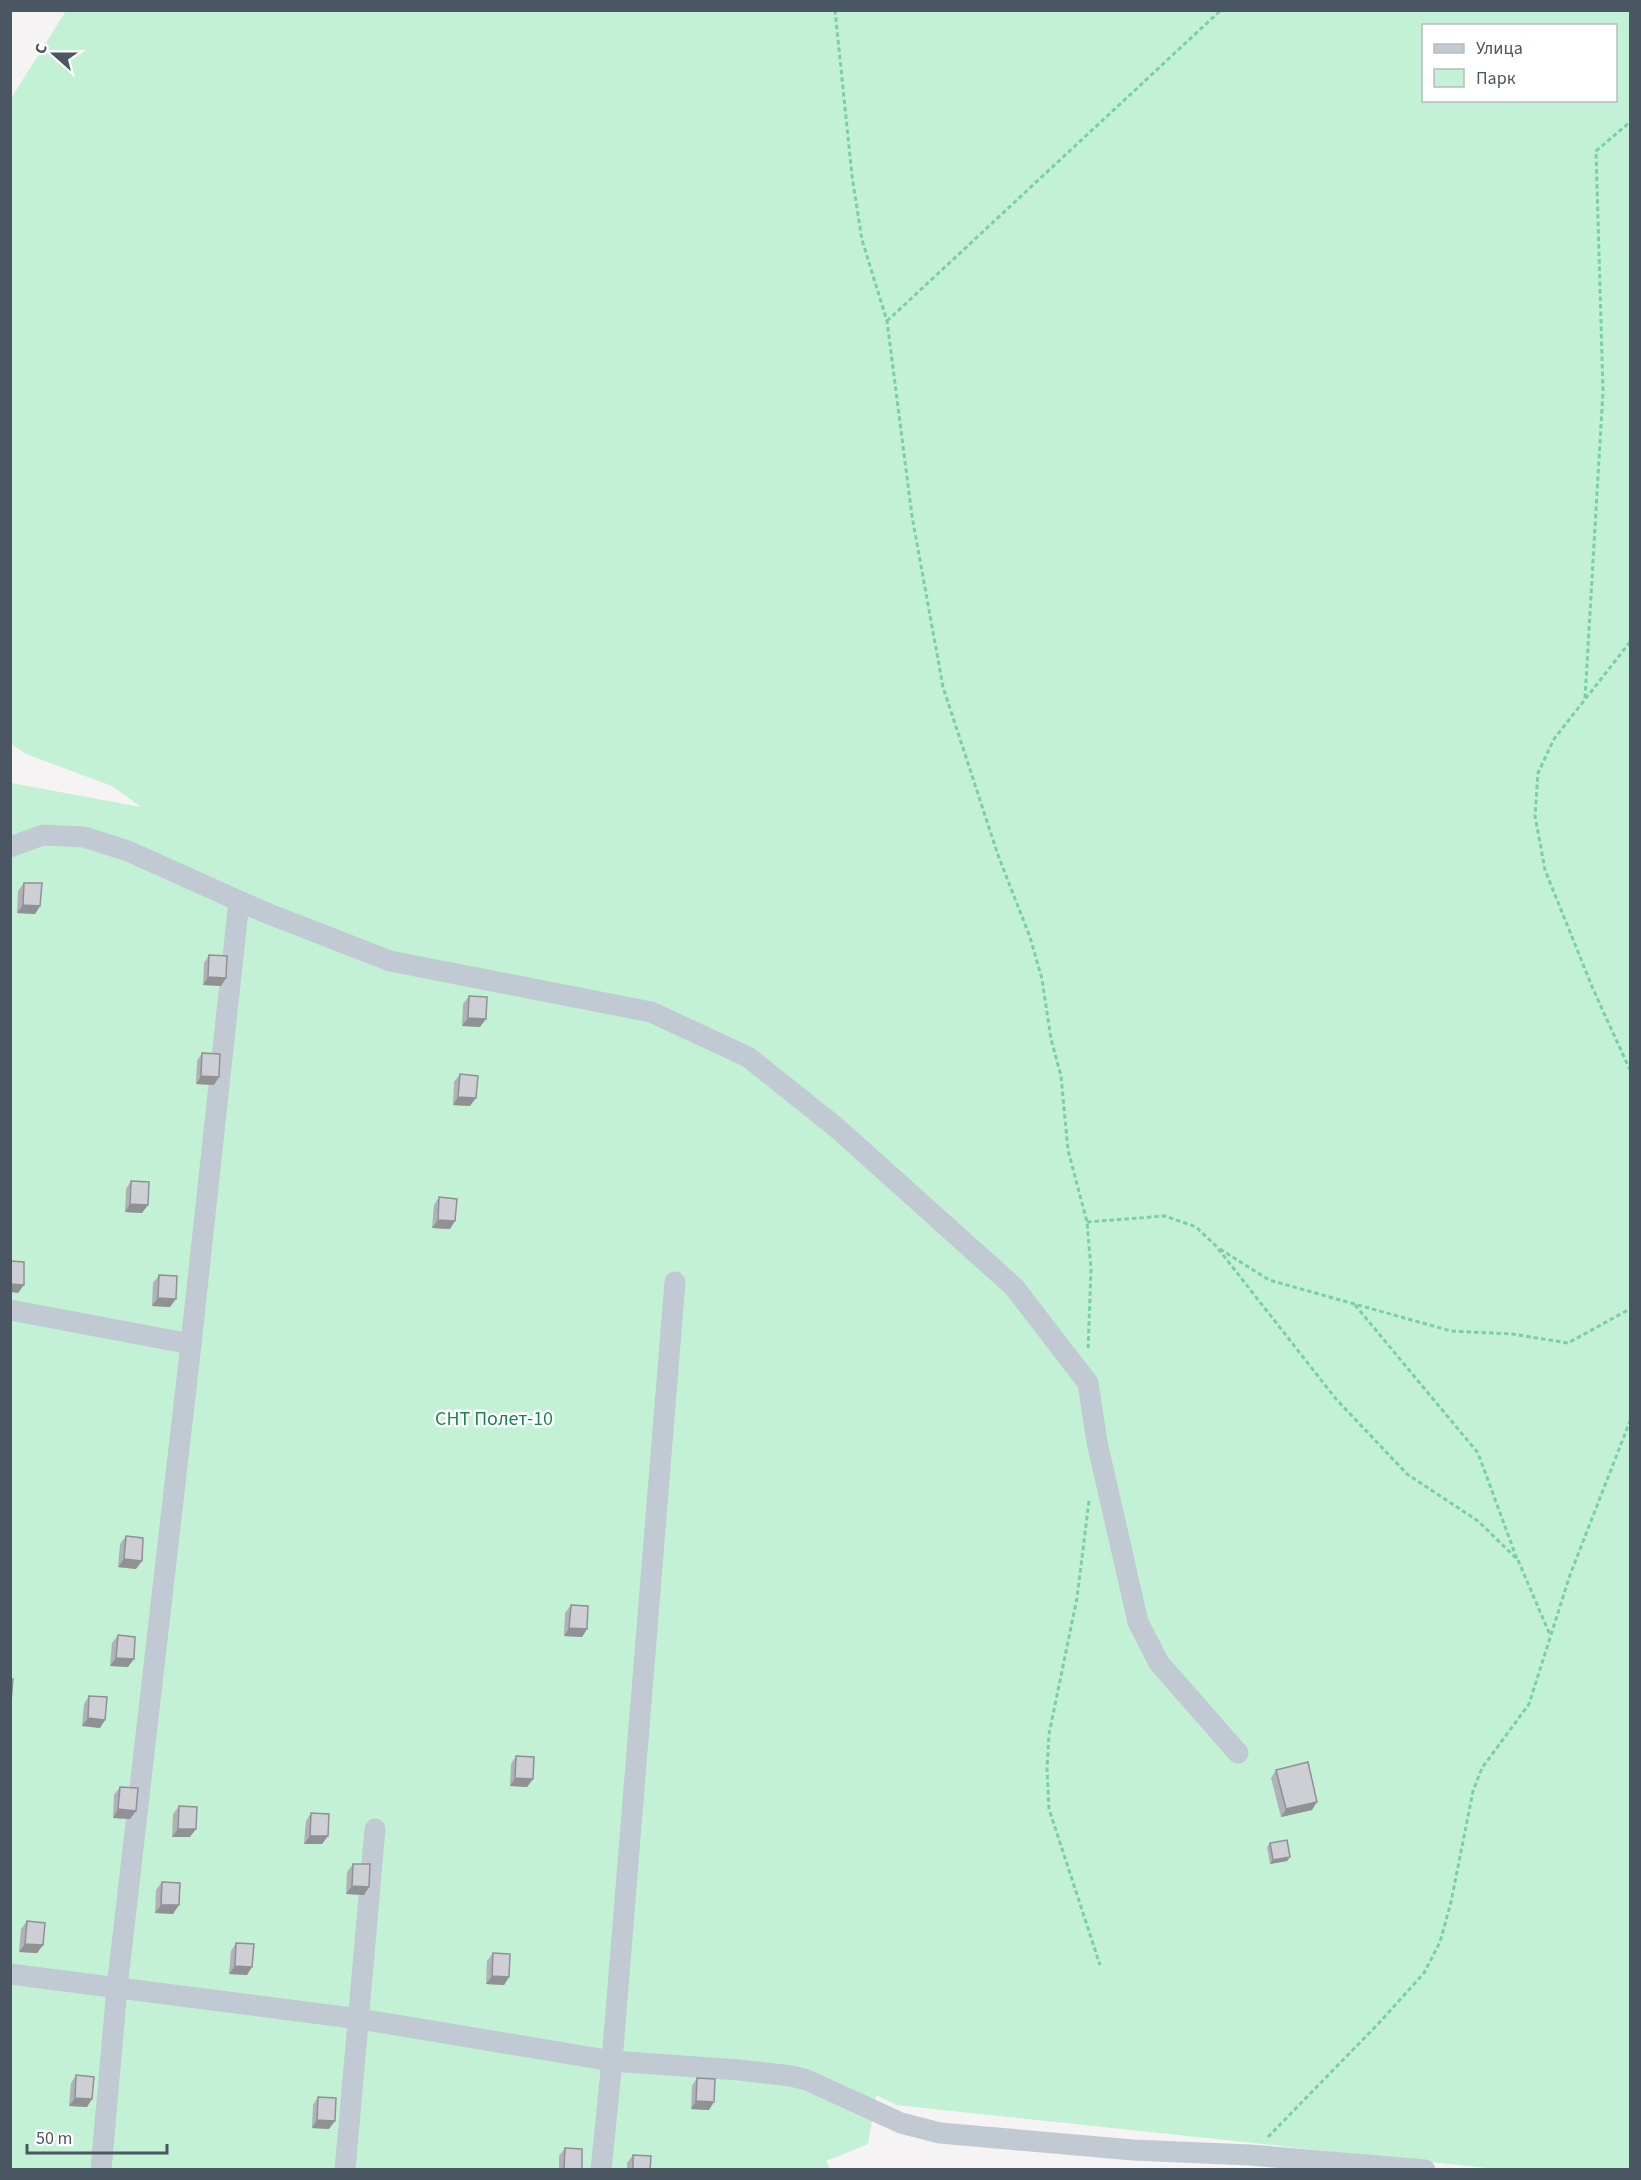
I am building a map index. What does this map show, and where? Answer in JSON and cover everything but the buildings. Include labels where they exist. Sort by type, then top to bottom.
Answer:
[{"type":"lane","points":[[10,847],[43,835],[84,837],[128,851],[239,901],[390,961],[651,1012],[748,1057],[837,1128],[1014,1287],[1088,1383],[1097,1442],[1138,1622],[1159,1663],[1238,1754]]},
{"type":"lane","points":[[101,2169],[117,1988],[239,901]]},
{"type":"lane","points":[[601,2169],[612,2061],[675,1282]]},
{"type":"lane","points":[[10,1310],[191,1344]]},
{"type":"lane","points":[[345,2169],[375,1829]]},
{"type":"lane","points":[[10,1974],[360,2019],[612,2061],[791,2076],[807,2080],[901,2123],[940,2133],[1133,2150],[1250,2155],[1425,2169]]},
{"type":"path","points":[[835,10],[852,176],[861,229],[887,321],[912,516],[943,687],[998,855],[1030,937],[1042,979],[1051,1039],[1060,1076],[1068,1150],[1088,1222],[1092,1269],[1088,1351]]},
{"type":"path","points":[[887,321],[1221,10]]},
{"type":"path","points":[[1586,698],[1603,391],[1596,151],[1630,122]]},
{"type":"path","points":[[1630,642],[1554,739],[1538,772],[1535,816],[1545,870],[1593,989],[1630,1070]]},
{"type":"path","points":[[1088,1222],[1165,1216],[1196,1227],[1216,1246],[1336,1399],[1407,1474],[1478,1521],[1518,1560]]},
{"type":"path","points":[[1216,1246],[1269,1280],[1451,1331],[1512,1334],[1568,1343],[1628,1310],[1630,1311]]},
{"type":"path","points":[[1354,1304],[1478,1453],[1518,1560],[1550,1636]]},
{"type":"path","points":[[1250,2155],[1379,2023],[1424,1972],[1440,1942],[1451,1902],[1473,1791],[1482,1768],[1529,1704],[1570,1575],[1630,1421]]},
{"type":"path","points":[[1090,1498],[1077,1598],[1049,1734],[1047,1770],[1049,1809],[1100,1965]]},
{"type":"green space","name":"СНТ Полет-10","points":[[66,11],[1630,11],[1630,2169],[1496,2169],[896,2105],[876,2095],[868,2144],[826,2161],[830,2169],[11,2169],[11,783],[141,807],[112,786],[26,754],[11,744],[10,100]]}]
